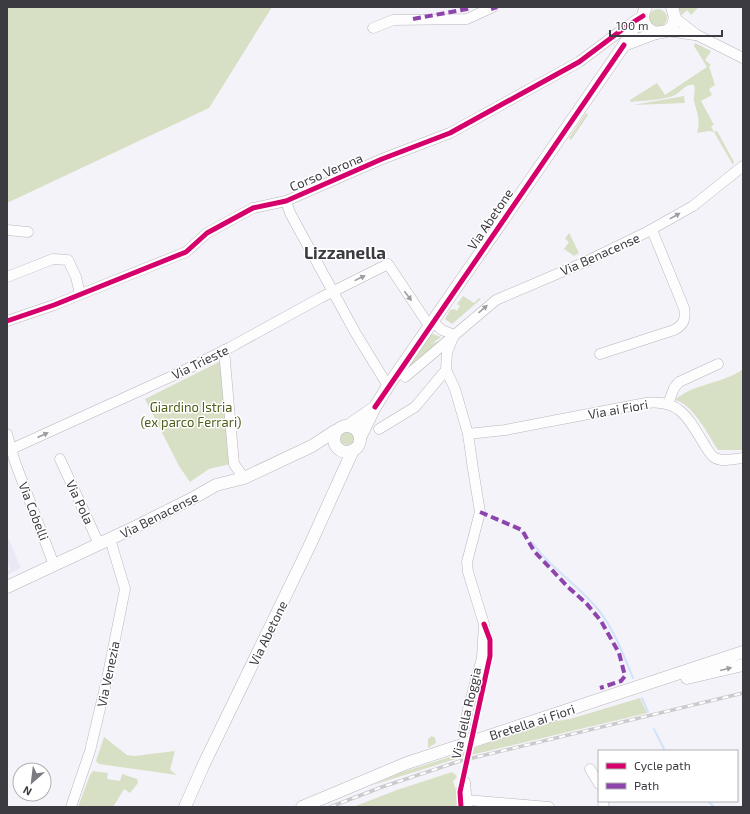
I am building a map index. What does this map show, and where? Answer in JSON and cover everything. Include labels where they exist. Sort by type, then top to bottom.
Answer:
[{"type":"main road","points":[[644,12],[645,25],[661,32]]},
{"type":"main road","name":"Via Abetone","points":[[360,438],[375,407],[388,386],[624,45],[644,12]]},
{"type":"main road","points":[[624,45],[672,27],[674,13]]},
{"type":"main road","points":[[341,478],[341,463],[334,439],[336,432],[341,427],[349,425],[375,407]]},
{"type":"main road","points":[[337,447],[345,452],[353,450],[359,445],[360,438],[358,431],[349,425]]},
{"type":"main road","name":"Via Benacense","points":[[7,587],[196,497],[216,484],[244,478],[312,446],[336,432]]},
{"type":"main road","name":"Via Benacense","points":[[312,446],[337,447]]},
{"type":"main road","name":"Via Abetone","points":[[194,788],[202,766],[341,478],[353,450]]},
{"type":"main road","name":"Bretella ai Fiori","points":[[302,807],[407,763],[633,690],[743,652]]},
{"type":"main road","points":[[633,690],[743,665]]},
{"type":"main road","points":[[185,807],[194,788]]},
{"type":"main road","points":[[194,788],[194,807]]},
{"type":"street","points":[[373,28],[393,20],[467,19],[492,8]]},
{"type":"street","name":"Corso Verona","points":[[7,320],[80,294],[186,252],[207,233],[253,208],[286,201],[382,159],[450,133],[579,62],[644,12]]},
{"type":"street","points":[[674,13],[697,35],[743,58]]},
{"type":"street","points":[[661,32],[697,35]]},
{"type":"street","name":"Via Benacense","points":[[405,377],[496,300],[585,262],[652,230],[693,206],[743,166]]},
{"type":"street","points":[[286,201],[290,213],[366,352],[388,386]]},
{"type":"street","points":[[7,230],[28,232]]},
{"type":"street","points":[[600,354],[674,330],[683,323],[686,317],[684,308],[661,256],[652,230]]},
{"type":"street","points":[[7,277],[53,259],[68,260],[76,278],[80,294]]},
{"type":"street","name":"Via Trieste","points":[[9,450],[119,401],[224,350],[388,264],[431,325]]},
{"type":"street","points":[[380,429],[415,406],[446,370],[447,352],[454,335],[431,325]]},
{"type":"street","points":[[224,350],[234,464],[244,478]]},
{"type":"street","points":[[718,364],[679,382],[674,388],[668,404],[681,411],[711,455],[720,460],[743,458]]},
{"type":"street","name":"Via della Roggia","points":[[446,370],[455,389],[468,434],[480,512],[467,562],[468,572],[484,624],[482,658],[468,709],[464,730]]},
{"type":"street","name":"Via ai Fiori","points":[[468,434],[505,430],[646,403],[668,404]]},
{"type":"street","name":"Via Cobelli","points":[[7,434],[9,450],[54,565]]},
{"type":"street","name":"Via Pola","points":[[60,459],[104,542]]},
{"type":"street","name":"Via Venezia","points":[[71,807],[90,751],[107,679],[125,589],[104,542]]},
{"type":"street","points":[[590,769],[598,782]]},
{"type":"street","points":[[465,782],[467,803],[549,807]]},
{"type":"shaded area","points":[[7,535],[21,568],[7,575],[7,571],[10,569],[7,562]]},
{"type":"green space","points":[[7,7],[272,7],[209,108],[7,203]]},
{"type":"green space","points":[[678,7],[699,7],[691,15],[687,10],[682,15]]},
{"type":"green space","points":[[658,9],[664,12],[667,18],[664,24],[658,27],[652,24],[649,18],[652,12]]},
{"type":"green space","points":[[695,43],[711,51],[705,60],[711,65],[709,66],[715,85],[709,89],[712,95],[701,101],[714,125],[711,126],[714,132],[709,131],[697,133],[699,121],[694,101],[694,85],[688,85],[670,97],[631,102],[630,100],[657,83],[665,95],[707,67],[694,46]]},
{"type":"green space","points":[[684,96],[685,103],[633,105]]},
{"type":"green space","points":[[586,113],[588,115],[571,140],[569,138]]},
{"type":"green space","points":[[717,131],[734,162],[733,165],[714,132]]},
{"type":"green space","points":[[569,233],[579,253],[574,256],[564,249],[569,242],[565,239]]},
{"type":"green space","points":[[463,296],[474,303],[479,298],[481,299],[452,324],[445,319],[450,310],[454,309],[457,311],[460,306],[457,304]]},
{"type":"green space","points":[[433,334],[441,337],[431,344],[441,340],[440,345],[416,365],[407,367],[428,337]]},
{"type":"green space","name":"Giardino Istria (ex parco Ferrari)","points":[[221,361],[230,464],[209,469],[190,482],[179,466],[145,399]]},
{"type":"green space","points":[[743,369],[743,450],[718,450],[694,413],[681,402],[675,400],[691,390],[727,378]]},
{"type":"green space","points":[[344,431],[350,431],[354,435],[354,441],[350,445],[344,445],[340,441],[340,435]]},
{"type":"green space","points":[[640,698],[647,713],[471,755],[471,749],[551,722],[570,719]]},
{"type":"green space","points":[[432,736],[435,738],[436,743],[428,748],[428,739]]},
{"type":"green space","points":[[104,737],[127,755],[134,756],[175,751],[170,770],[177,775],[99,764],[96,761]]},
{"type":"green space","points":[[465,752],[465,756],[373,785],[400,773]]},
{"type":"green space","points":[[93,771],[108,773],[107,779],[120,781],[122,774],[137,779],[138,783],[130,793],[124,789],[113,807],[78,807],[90,775]]},
{"type":"green space","points":[[452,772],[457,776],[453,781],[455,788],[462,790],[463,792],[457,792],[459,807],[353,807],[397,790]]},
{"type":"waterway","points":[[532,542],[546,559],[588,599],[602,615],[618,641],[633,678]]},
{"type":"waterway","points":[[642,698],[648,712]]},
{"type":"waterway","points":[[654,729],[664,750]]},
{"type":"waterway","points":[[709,802],[714,807]]},
{"type":"railway","points":[[330,807],[382,787],[460,761],[743,693]]},
{"type":"marked path","points":[[413,19],[471,7]]},
{"type":"marked path","points":[[491,9],[497,7]]},
{"type":"marked path","points":[[480,512],[522,530],[534,551],[568,587],[586,603],[601,621],[619,653],[625,676],[621,681],[600,688]]},
{"type":"cycle path","points":[[7,321],[54,305],[186,252],[207,233],[253,208],[286,201],[382,159],[450,133],[579,62],[627,26],[643,16]]},
{"type":"cycle path","points":[[375,407],[624,45]]},
{"type":"cycle path","points":[[461,807],[460,792],[490,656],[490,640],[484,624]]},
{"type":"district","name":"Lizzanella","points":[[345,252]]}]
